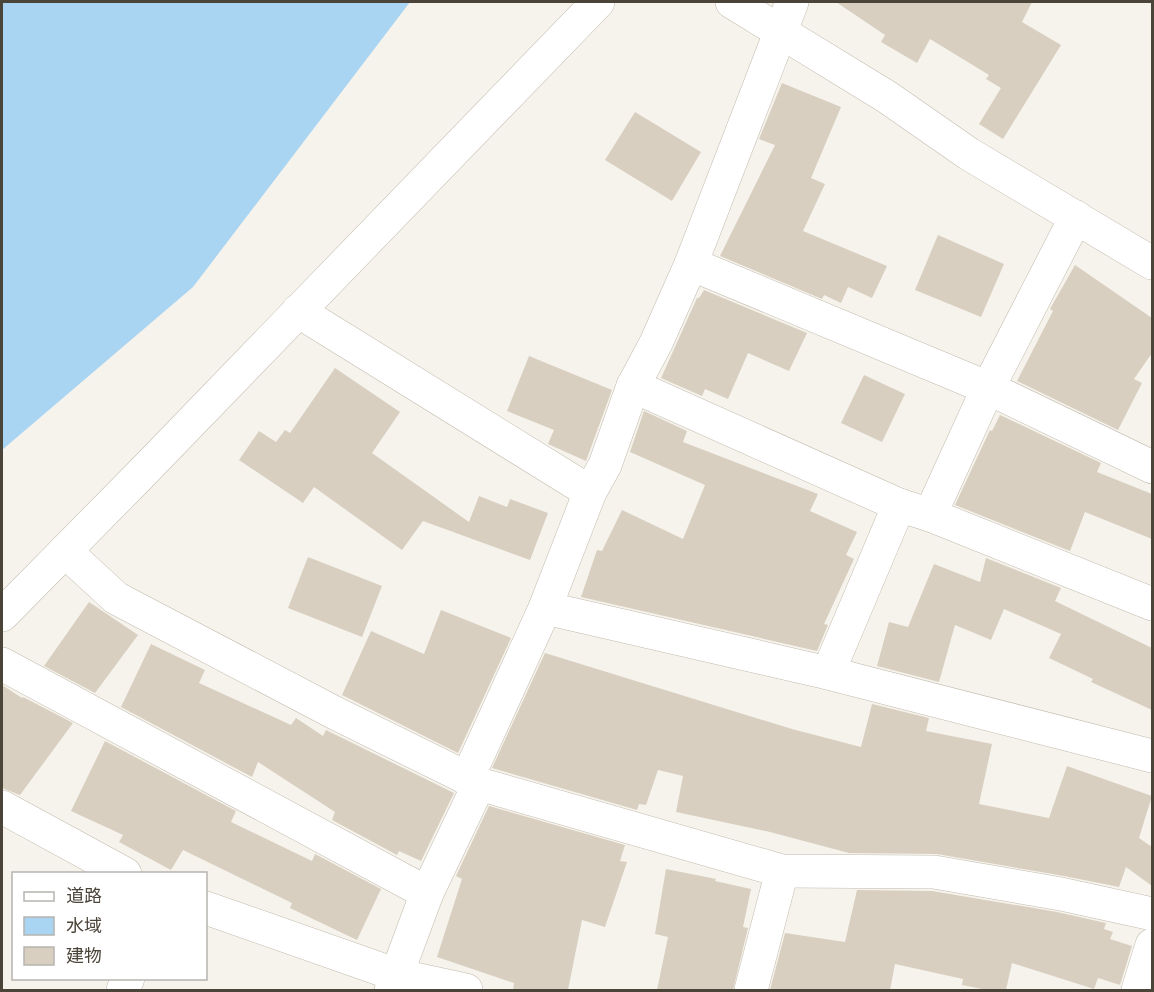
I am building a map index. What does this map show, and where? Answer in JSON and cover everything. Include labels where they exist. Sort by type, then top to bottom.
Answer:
[{"type":"street","points":[[2,615],[598,2]]},
{"type":"street","points":[[732,2],[787,16],[887,97],[969,154],[1152,263]]},
{"type":"street","points":[[394,982],[590,492],[605,465],[633,386],[656,343],[691,264],[787,16]]},
{"type":"street","points":[[930,515],[988,388],[1076,217]]},
{"type":"street","points":[[691,264],[988,388],[1152,467]]},
{"type":"street","points":[[298,311],[590,492]]},
{"type":"street","points":[[633,386],[898,505],[930,515],[1152,604]]},
{"type":"street","points":[[828,673],[898,505]]},
{"type":"street","points":[[65,550],[116,598],[335,713],[473,782],[782,871],[934,872],[1061,894],[1152,914]]},
{"type":"street","points":[[545,608],[828,673],[1152,756]]},
{"type":"street","points":[[2,664],[428,893]]},
{"type":"street","points":[[2,807],[123,872]]},
{"type":"street","points":[[751,990],[782,871]]},
{"type":"street","points":[[207,908],[394,982],[466,990]]},
{"type":"street","points":[[1138,990],[1152,945]]},
{"type":"water","points":[[2,2],[410,2],[193,287],[2,450]]},
{"type":"building","points":[[836,2],[1032,2],[1022,22],[1061,45],[1003,139],[979,124],[1001,88],[986,79],[989,75],[930,39],[917,63],[881,42],[885,35]]},
{"type":"building","points":[[782,83],[841,107],[811,178],[825,184],[803,231],[887,266],[872,298],[848,287],[841,303],[824,295],[822,299],[720,256],[775,145],[759,139]]},
{"type":"building","points":[[635,112],[701,152],[672,201],[605,160]]},
{"type":"building","points":[[938,235],[1004,264],[981,317],[915,290]]},
{"type":"building","points":[[1075,265],[1152,318],[1152,353],[1134,379],[1142,383],[1118,430],[1017,381],[1053,311],[1050,309]]},
{"type":"building","points":[[704,290],[807,333],[789,371],[748,353],[728,399],[705,389],[702,396],[661,378],[697,298]]},
{"type":"building","points":[[529,356],[612,390],[586,461],[548,444],[554,430],[507,411]]},
{"type":"building","points":[[335,368],[400,412],[372,453],[469,522],[479,496],[507,507],[510,499],[548,513],[530,560],[423,521],[402,550],[314,487],[303,503],[239,460],[259,431],[276,442],[285,430],[290,433]]},
{"type":"building","points":[[864,375],[905,394],[882,442],[841,423]]},
{"type":"building","points":[[644,411],[687,431],[683,442],[818,494],[810,511],[857,532],[846,555],[854,559],[824,624],[828,625],[817,651],[581,597],[597,550],[602,551],[622,510],[683,539],[705,485],[630,452]]},
{"type":"building","points":[[1000,415],[1101,463],[1097,472],[1152,494],[1152,539],[1085,512],[1070,551],[955,505],[990,430],[992,431]]},
{"type":"building","points":[[308,557],[382,586],[362,637],[288,608]]},
{"type":"building","points":[[986,558],[1061,588],[1055,601],[1152,648],[1152,710],[1091,682],[1093,679],[1049,658],[1061,634],[1004,609],[991,640],[955,625],[939,682],[877,666],[889,622],[908,627],[934,564],[980,582]]},
{"type":"building","points":[[89,602],[138,635],[95,693],[44,666]]},
{"type":"building","points":[[441,610],[511,638],[458,753],[342,695],[371,631],[424,654]]},
{"type":"building","points":[[151,644],[205,670],[199,683],[291,725],[296,718],[323,736],[326,730],[454,793],[421,861],[399,851],[397,855],[332,820],[335,812],[258,762],[252,777],[121,707]]},
{"type":"building","points":[[545,653],[792,729],[861,747],[872,704],[929,718],[926,731],[992,744],[979,804],[1049,818],[1067,766],[1152,796],[1139,838],[1152,847],[1152,886],[1126,867],[1119,887],[937,854],[849,853],[770,832],[676,812],[683,776],[658,770],[646,805],[639,804],[637,810],[492,768]]},
{"type":"building","points":[[2,685],[22,698],[73,723],[20,795],[2,788]]},
{"type":"building","points":[[105,741],[236,811],[231,822],[312,861],[315,854],[381,889],[357,940],[290,908],[292,903],[183,850],[171,870],[119,842],[123,835],[71,811]]},
{"type":"building","points":[[489,806],[625,845],[620,861],[627,862],[605,927],[582,920],[568,990],[513,990],[514,983],[437,957],[462,879],[456,876]]},
{"type":"building","points":[[666,869],[751,889],[743,927],[748,928],[733,990],[657,990],[668,937],[655,934]]},
{"type":"building","points":[[857,890],[932,891],[1057,912],[1106,923],[1104,929],[1113,932],[1110,939],[1132,946],[1120,985],[1098,978],[1094,989],[1012,963],[1006,990],[987,990],[962,985],[963,979],[895,964],[890,990],[770,990],[785,933],[845,942]]}]
